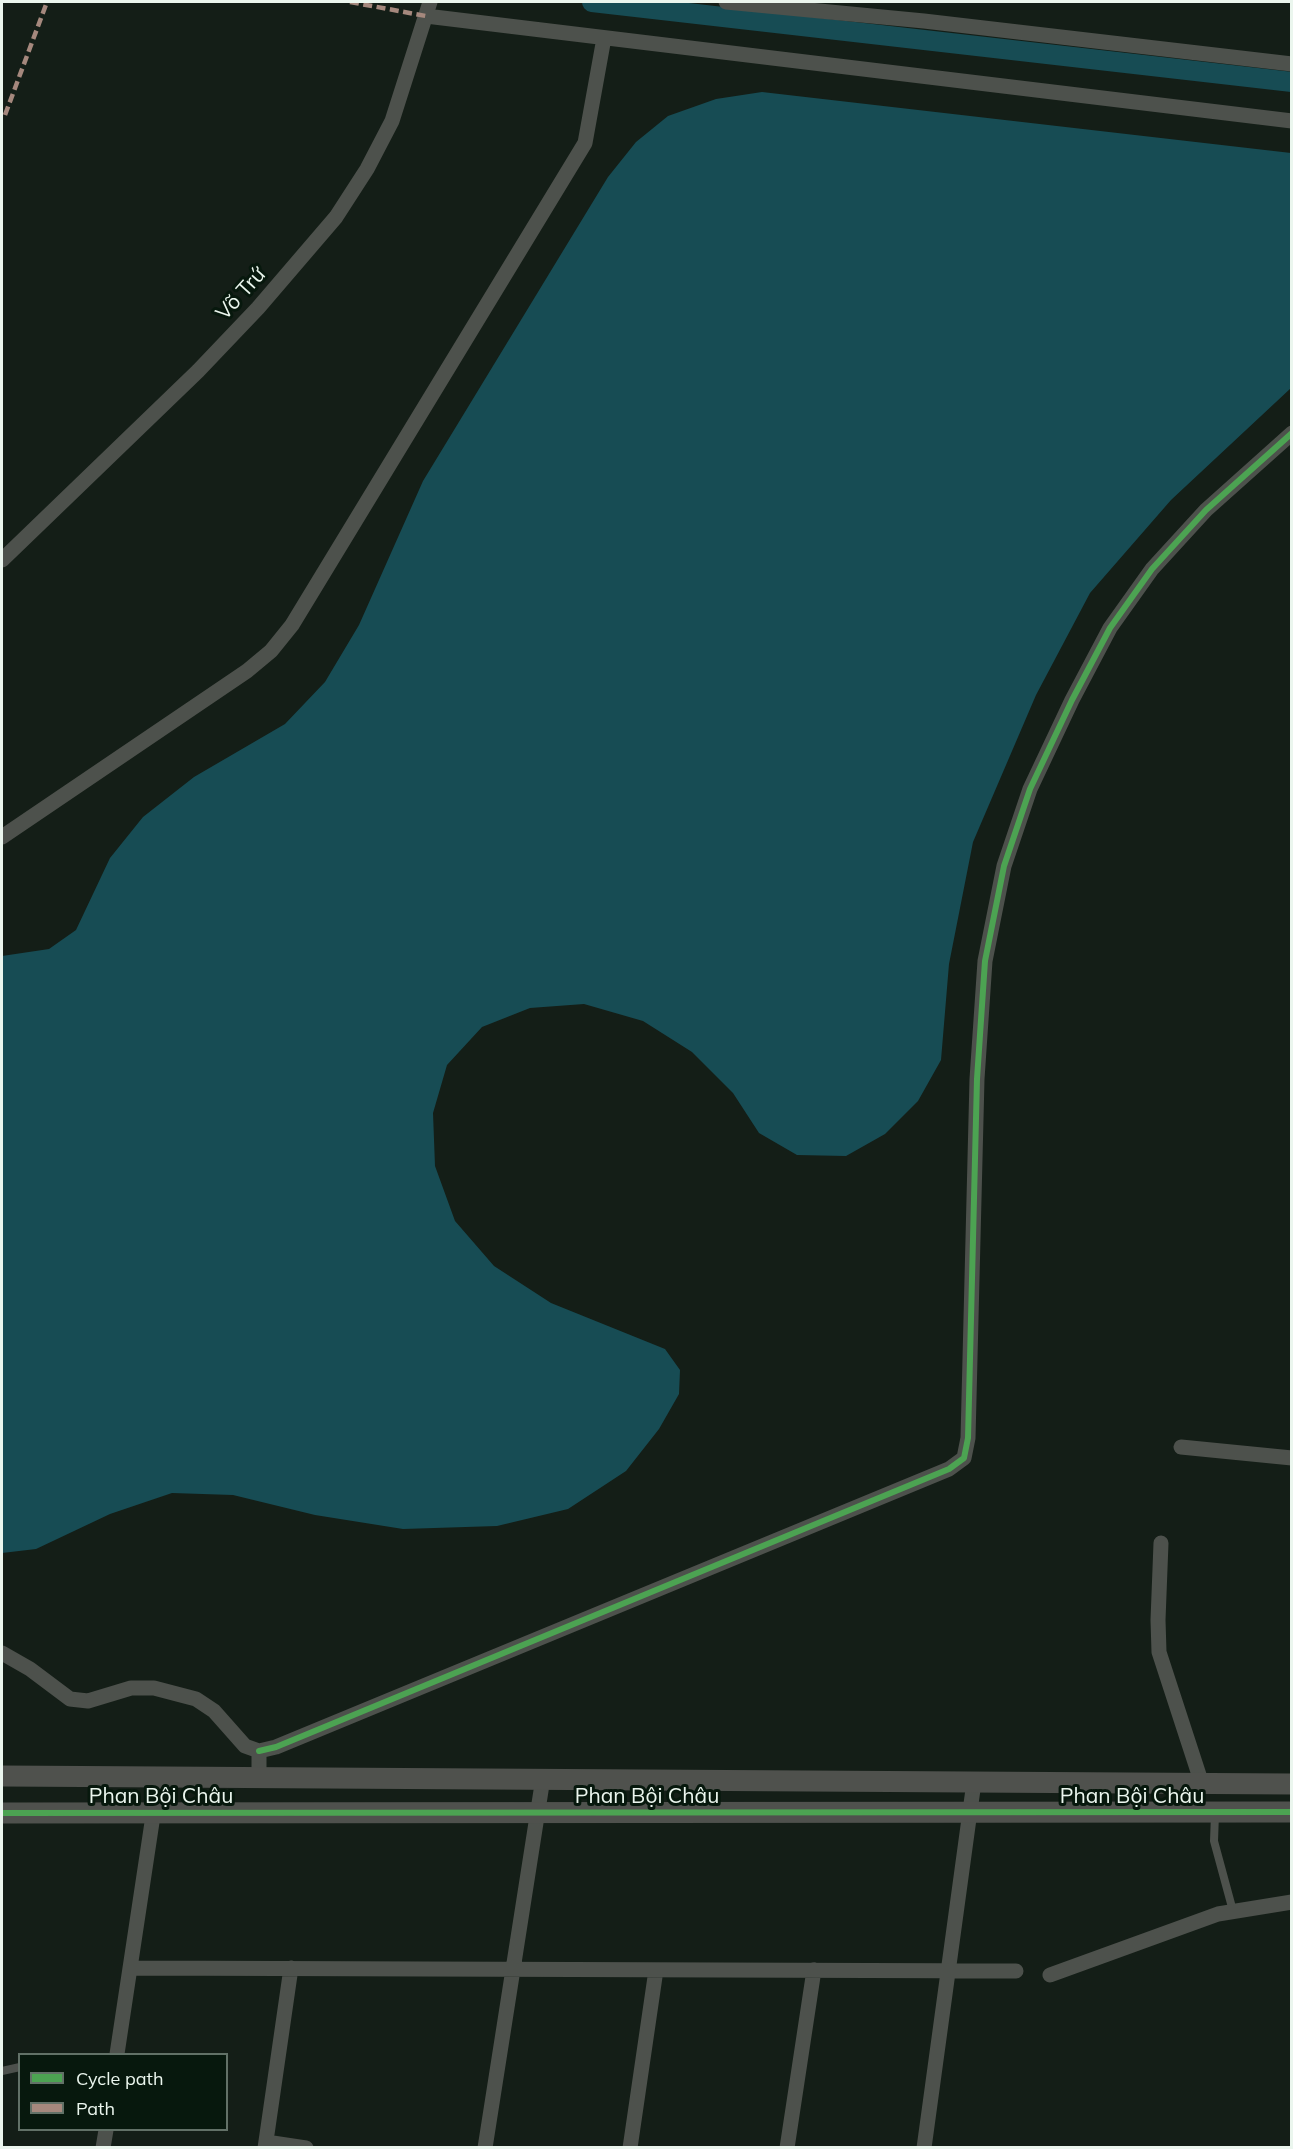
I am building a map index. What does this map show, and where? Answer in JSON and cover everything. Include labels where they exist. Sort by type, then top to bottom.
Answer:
[{"type":"street","points":[[726,2],[924,21],[1292,64]]},
{"type":"street","points":[[428,9],[604,38],[1292,121]]},
{"type":"street","name":"Võ Trứ","points":[[2,560],[198,371],[258,308],[336,217],[367,169],[392,121],[428,9]]},
{"type":"street","points":[[2,837],[247,671],[271,651],[292,625],[585,143],[604,38]]},
{"type":"street","points":[[2,1653],[30,1669],[70,1699],[88,1701],[130,1688],[154,1688],[196,1699],[214,1711],[245,1746],[259,1751],[287,1742],[949,1469],[964,1458],[968,1438],[977,1078],[985,961],[1004,866],[1030,789],[1072,700],[1110,628],[1152,569],[1206,510],[1292,433]]},
{"type":"street","points":[[1180,1447],[1292,1458]]},
{"type":"street","points":[[1161,1544],[1159,1652],[1202,1784]]},
{"type":"street","points":[[259,1751],[259,1776]]},
{"type":"street","name":"Phan Bội Châu","points":[[2,1776],[1292,1784]]},
{"type":"street","points":[[117,2053],[159,1776]]},
{"type":"street","points":[[485,2148],[543,1778]]},
{"type":"street","points":[[924,2148],[974,1782]]},
{"type":"street","name":"Phan Bội Châu","points":[[2,1813],[1292,1812]]},
{"type":"street","points":[[1050,1975],[1188,1924],[1233,1911],[1292,1902]]},
{"type":"street","points":[[130,1968],[1016,1971]]},
{"type":"street","points":[[291,1968],[265,2145],[306,2148]]},
{"type":"street","points":[[630,2148],[656,1970]]},
{"type":"street","points":[[787,2148],[814,1970]]},
{"type":"street","points":[[104,2148],[106,2131]]},
{"type":"lane","points":[[1215,1813],[1214,1841],[1233,1911]]},
{"type":"lane","points":[[2,2071],[18,2067]]},
{"type":"water","points":[[762,92],[1291,153],[1291,388],[1171,500],[1090,593],[1036,695],[973,842],[949,964],[941,1060],[918,1101],[885,1134],[846,1156],[797,1155],[759,1133],[733,1093],[692,1052],[643,1021],[584,1004],[530,1008],[482,1027],[447,1065],[433,1113],[435,1166],[455,1221],[494,1266],[551,1303],[665,1349],[680,1370],[679,1394],[659,1429],[626,1471],[568,1509],[497,1526],[403,1529],[315,1515],[233,1495],[172,1493],[110,1514],[36,1549],[2,1553],[2,956],[49,949],[76,930],[110,858],[143,817],[194,777],[285,724],[325,682],[359,625],[423,481],[608,177],[636,142],[668,116],[716,99]]},
{"type":"waterway","points":[[592,2],[1292,82]]},
{"type":"marked path","points":[[5,115],[47,2]]},
{"type":"marked path","points":[[350,2],[426,16]]},
{"type":"cycle path","points":[[259,1751],[276,1747],[949,1469],[964,1458],[968,1438],[977,1079],[985,961],[1004,866],[1030,789],[1072,700],[1110,628],[1152,569],[1206,510],[1292,433]]},
{"type":"cycle path","points":[[2,1813],[1292,1812]]}]
